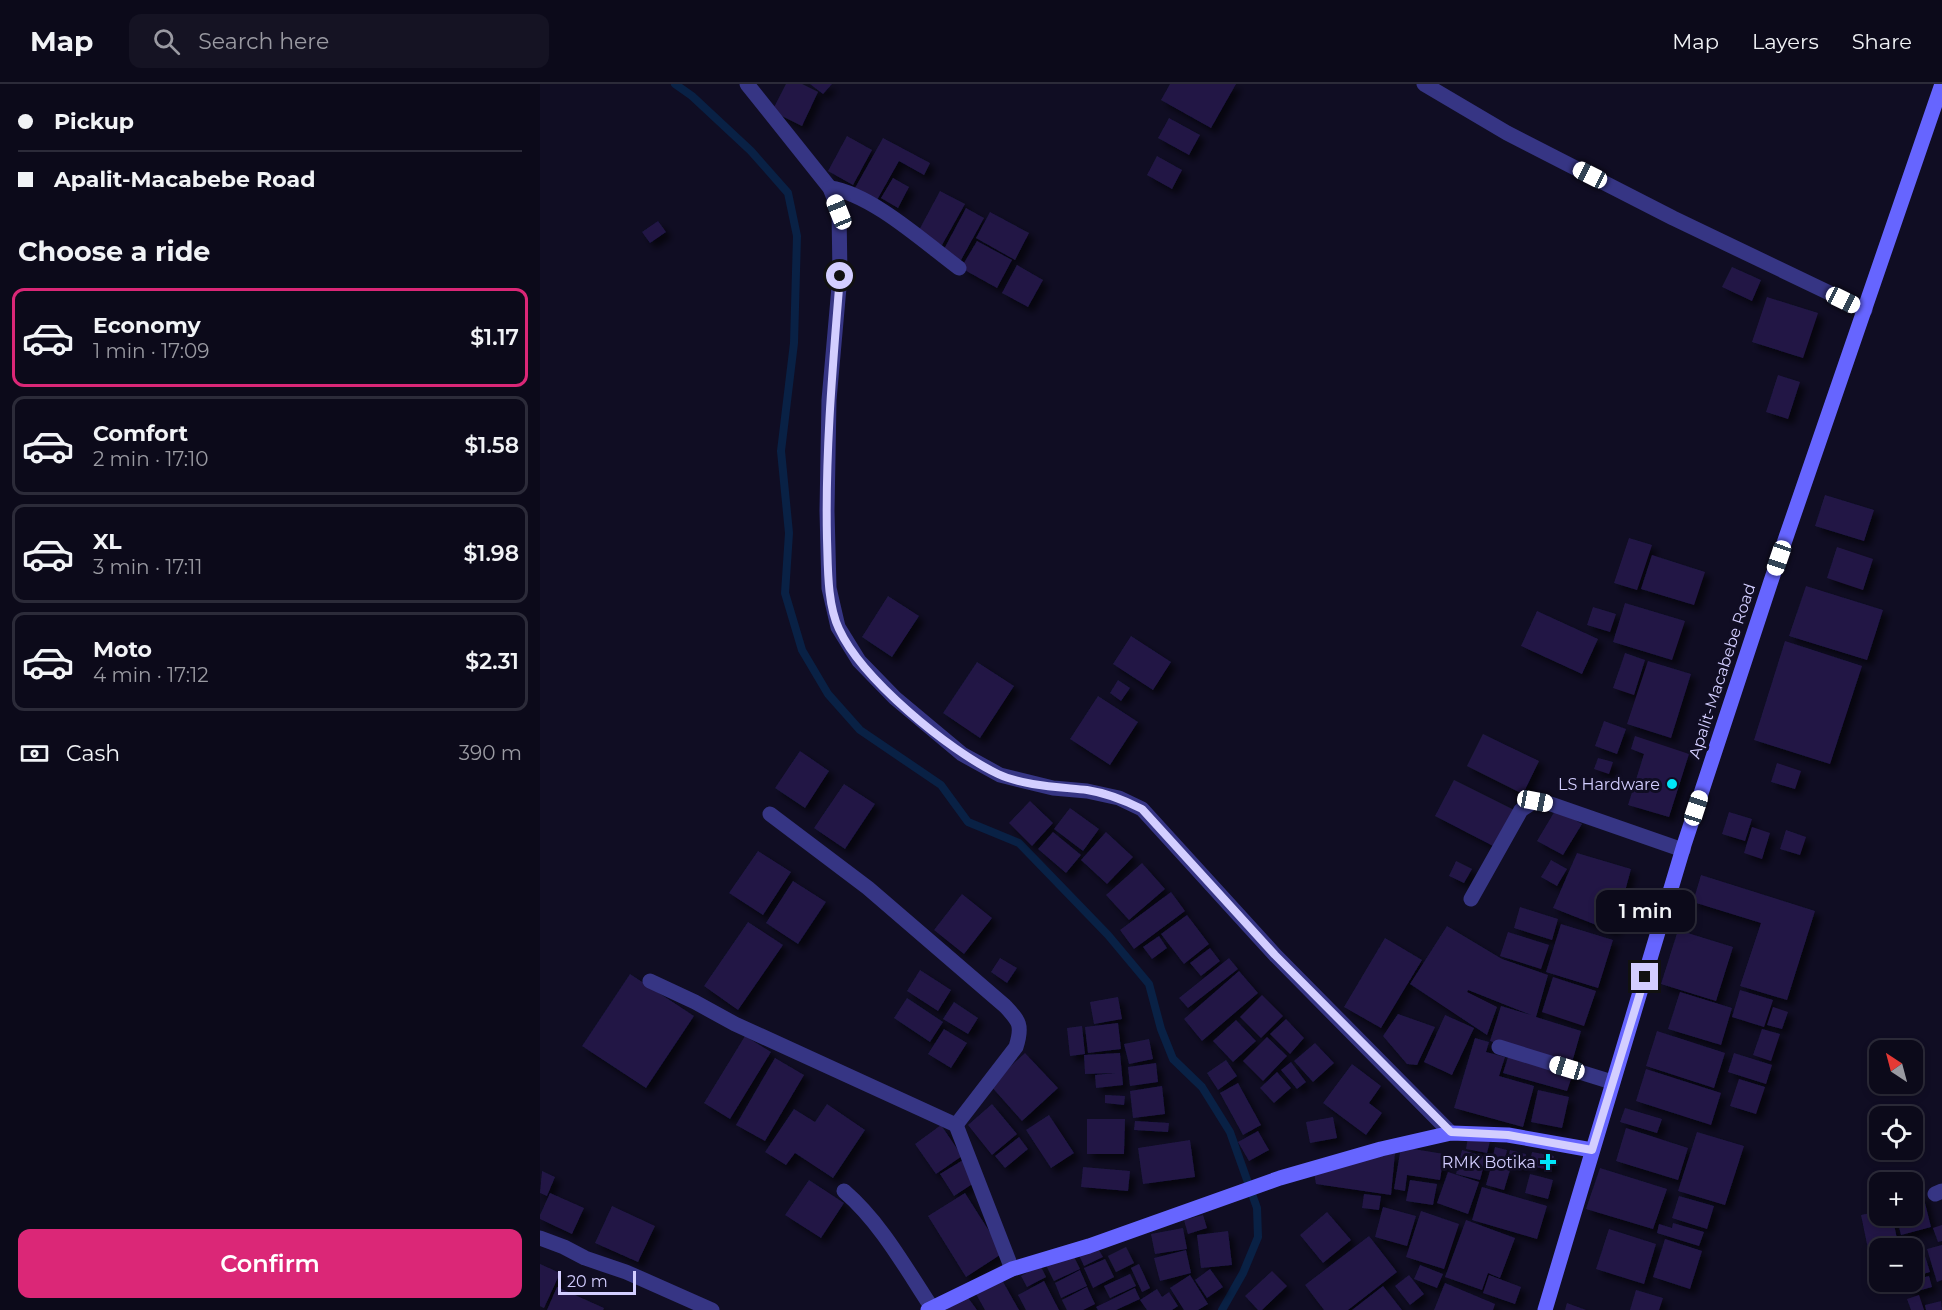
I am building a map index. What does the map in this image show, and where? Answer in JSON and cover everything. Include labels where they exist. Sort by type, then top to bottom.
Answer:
[{"type":"main road","name":"Apalit-Macabebe Road","points":[[1545,1310],[1683,850],[1771,581],[1942,84]]},
{"type":"main road","points":[[930,1309],[1012,1269],[1089,1246],[1280,1178],[1351,1157],[1451,1132],[1508,1135],[1592,1150]]},
{"type":"street","points":[[747,84],[830,188],[839,212],[840,276],[829,400],[827,511],[829,588],[838,627],[859,661],[895,698],[962,754],[1000,775],[1053,788],[1087,790],[1119,798],[1142,809],[1275,955],[1451,1132]]},
{"type":"street","points":[[1424,84],[1507,133],[1673,218],[1864,310]]},
{"type":"street","points":[[830,188],[843,190],[860,198],[890,217],[959,268]]},
{"type":"street","points":[[1471,899],[1521,810],[1535,801],[1548,803],[1683,850]]},
{"type":"street","points":[[770,814],[868,888],[1005,1006],[1019,1021],[1021,1033],[1017,1047],[956,1125]]},
{"type":"street","points":[[650,981],[735,1024],[956,1125],[1012,1269]]},
{"type":"street","points":[[1499,1047],[1612,1082]]},
{"type":"street","points":[[844,1191],[863,1209],[886,1238],[930,1309]]},
{"type":"street","points":[[540,1238],[712,1310]]},
{"type":"building","points":[[786,84],[802,84],[818,92],[802,126],[772,111]]},
{"type":"building","points":[[810,84],[832,84],[823,94]]},
{"type":"building","points":[[1170,84],[1236,84],[1211,128],[1161,100]]},
{"type":"building","points":[[1169,118],[1200,135],[1189,155],[1158,138]]},
{"type":"building","points":[[847,136],[872,150],[853,185],[828,171]]},
{"type":"building","points":[[883,138],[930,163],[924,175],[899,161],[877,200],[855,188]]},
{"type":"building","points":[[1157,156],[1182,170],[1172,189],[1147,175]]},
{"type":"building","points":[[893,178],[909,187],[898,208],[881,198]]},
{"type":"building","points":[[940,191],[965,204],[942,245],[918,232]]},
{"type":"building","points":[[966,208],[984,218],[961,260],[943,251]]},
{"type":"building","points":[[990,212],[1029,233],[1015,260],[976,238]]},
{"type":"building","points":[[658,221],[666,232],[650,243],[642,232]]},
{"type":"building","points":[[977,241],[1012,260],[997,288],[961,268]]},
{"type":"building","points":[[1017,265],[1043,280],[1028,307],[1002,293]]},
{"type":"building","points":[[1732,267],[1761,280],[1752,301],[1722,287]]},
{"type":"building","points":[[1767,297],[1818,313],[1803,358],[1752,342]]},
{"type":"building","points":[[1778,375],[1800,382],[1788,419],[1766,412]]},
{"type":"building","points":[[1825,495],[1874,510],[1864,541],[1815,526]]},
{"type":"building","points":[[1629,538],[1652,545],[1637,590],[1614,583]]},
{"type":"building","points":[[1837,547],[1873,559],[1863,590],[1827,578]]},
{"type":"building","points":[[1652,555],[1705,572],[1694,605],[1641,589]]},
{"type":"building","points":[[1806,586],[1883,610],[1867,660],[1789,636]]},
{"type":"building","points":[[888,596],[919,616],[892,657],[862,637]]},
{"type":"building","points":[[1625,603],[1685,621],[1672,660],[1613,642]]},
{"type":"building","points":[[1593,607],[1616,614],[1610,632],[1587,625]]},
{"type":"building","points":[[1537,611],[1598,639],[1582,674],[1521,646]]},
{"type":"building","points":[[1131,636],[1171,662],[1153,690],[1113,664]]},
{"type":"building","points":[[1785,641],[1862,666],[1830,764],[1754,740]]},
{"type":"building","points":[[1625,653],[1645,660],[1634,695],[1613,688]]},
{"type":"building","points":[[1648,661],[1691,674],[1671,738],[1627,724]]},
{"type":"building","points":[[977,662],[1014,686],[980,738],[943,713]]},
{"type":"building","points":[[1118,680],[1130,688],[1121,701],[1110,693]]},
{"type":"building","points":[[1098,696],[1138,722],[1110,765],[1070,739]]},
{"type":"building","points":[[1604,721],[1626,729],[1617,754],[1595,746]]},
{"type":"building","points":[[1483,734],[1539,761],[1523,794],[1467,766]]},
{"type":"building","points":[[1635,736],[1689,754],[1669,817],[1628,805],[1644,754],[1631,749]]},
{"type":"building","points":[[800,751],[829,771],[805,808],[775,788]]},
{"type":"building","points":[[1598,758],[1613,762],[1609,774],[1594,769]]},
{"type":"building","points":[[1777,763],[1801,771],[1795,789],[1771,782]]},
{"type":"building","points":[[1454,780],[1514,810],[1495,847],[1435,816]]},
{"type":"building","points":[[844,784],[875,804],[845,849],[814,828]]},
{"type":"building","points":[[1030,801],[1053,823],[1032,846],[1009,823]]},
{"type":"building","points":[[1070,808],[1099,829],[1083,851],[1054,829]]},
{"type":"building","points":[[1556,809],[1582,824],[1563,855],[1537,841]]},
{"type":"building","points":[[1729,812],[1752,819],[1745,841],[1722,834]]},
{"type":"building","points":[[1752,827],[1770,833],[1762,859],[1744,853]]},
{"type":"building","points":[[1786,830],[1806,837],[1800,855],[1780,849]]},
{"type":"building","points":[[1053,832],[1081,855],[1066,873],[1038,849]]},
{"type":"building","points":[[1106,832],[1133,857],[1107,884],[1081,860]]},
{"type":"building","points":[[758,851],[791,872],[763,915],[729,893]]},
{"type":"building","points":[[1577,853],[1631,869],[1614,932],[1553,908]]},
{"type":"building","points":[[1551,860],[1567,869],[1557,886],[1541,877]]},
{"type":"building","points":[[1456,861],[1472,869],[1464,883],[1449,876]]},
{"type":"building","points":[[1142,863],[1165,889],[1129,920],[1106,895]]},
{"type":"building","points":[[1701,875],[1815,911],[1787,1000],[1740,986],[1761,923],[1693,902]]},
{"type":"building","points":[[793,881],[826,902],[798,944],[766,923]]},
{"type":"building","points":[[1171,892],[1185,911],[1134,949],[1120,930]]},
{"type":"building","points":[[962,894],[992,918],[964,954],[934,930]]},
{"type":"building","points":[[1520,907],[1558,919],[1552,940],[1514,928]]},
{"type":"building","points":[[1187,915],[1209,944],[1184,964],[1161,934]]},
{"type":"building","points":[[748,922],[783,945],[738,1010],[704,986]]},
{"type":"building","points":[[1561,924],[1613,940],[1598,988],[1546,972]]},
{"type":"building","points":[[1447,926],[1502,959],[1548,975],[1536,1017],[1581,1031],[1571,1066],[1490,1041],[1501,1006],[1531,1015],[1468,990],[1467,992],[1497,1007],[1487,1035],[1410,984]]},
{"type":"building","points":[[1678,930],[1733,947],[1716,1001],[1661,984]]},
{"type":"building","points":[[1508,932],[1549,945],[1541,969],[1500,956]]},
{"type":"building","points":[[1159,936],[1167,948],[1152,959],[1143,947]]},
{"type":"building","points":[[1385,938],[1422,960],[1381,1028],[1344,1007]]},
{"type":"building","points":[[1210,948],[1220,961],[1201,976],[1190,963]]},
{"type":"building","points":[[1000,958],[1017,968],[1007,983],[991,972]]},
{"type":"building","points":[[1229,958],[1238,969],[1188,1008],[1179,998]]},
{"type":"building","points":[[920,970],[951,990],[938,1011],[907,991]]},
{"type":"building","points":[[1239,971],[1258,993],[1202,1041],[1184,1019]]},
{"type":"building","points":[[630,974],[694,1016],[646,1088],[582,1046]]},
{"type":"building","points":[[1553,977],[1596,991],[1584,1026],[1542,1012]]},
{"type":"building","points":[[1740,990],[1773,1000],[1764,1027],[1732,1017]]},
{"type":"building","points":[[1680,992],[1732,1008],[1721,1045],[1668,1029]]},
{"type":"building","points":[[1262,995],[1283,1016],[1261,1038],[1240,1017]]},
{"type":"building","points":[[1118,997],[1122,1019],[1094,1024],[1090,1002]]},
{"type":"building","points":[[907,998],[943,1022],[930,1042],[894,1018]]},
{"type":"building","points":[[954,1002],[978,1018],[968,1034],[943,1019]]},
{"type":"building","points":[[1773,1007],[1788,1012],[1782,1029],[1767,1025]]},
{"type":"building","points":[[1398,1014],[1435,1027],[1417,1065],[1407,1064],[1383,1036]]},
{"type":"building","points":[[1445,1015],[1474,1028],[1452,1075],[1424,1062]]},
{"type":"building","points":[[1286,1019],[1304,1038],[1290,1054],[1270,1034]]},
{"type":"building","points":[[1236,1020],[1256,1041],[1233,1062],[1213,1041]]},
{"type":"building","points":[[1118,1023],[1121,1049],[1088,1053],[1085,1027]]},
{"type":"building","points":[[1082,1026],[1085,1054],[1070,1056],[1067,1028]]},
{"type":"building","points":[[944,1029],[967,1043],[951,1068],[928,1054]]},
{"type":"building","points":[[1762,1029],[1780,1034],[1771,1061],[1753,1055]]},
{"type":"building","points":[[1657,1031],[1725,1053],[1714,1088],[1646,1066]]},
{"type":"building","points":[[745,1036],[771,1052],[730,1119],[704,1103]]},
{"type":"building","points":[[1267,1037],[1287,1056],[1263,1081],[1243,1061]]},
{"type":"building","points":[[1475,1038],[1489,1042],[1486,1052],[1505,1057],[1499,1076],[1534,1086],[1523,1127],[1454,1108]]},
{"type":"building","points":[[1149,1039],[1153,1059],[1129,1064],[1124,1044]]},
{"type":"building","points":[[1315,1043],[1334,1063],[1313,1082],[1294,1061]]},
{"type":"building","points":[[1025,1053],[1058,1088],[1022,1121],[990,1085]]},
{"type":"building","points":[[1120,1053],[1123,1085],[1096,1088],[1095,1075],[1115,1073],[1085,1074],[1084,1055]]},
{"type":"building","points":[[1734,1053],[1772,1065],[1766,1084],[1728,1072]]},
{"type":"building","points":[[1509,1054],[1573,1073],[1567,1091],[1503,1073]]},
{"type":"building","points":[[775,1058],[804,1075],[765,1141],[736,1125]]},
{"type":"building","points":[[1226,1060],[1237,1076],[1218,1090],[1207,1073]]},
{"type":"building","points":[[1291,1062],[1306,1082],[1297,1089],[1281,1070]]},
{"type":"building","points":[[1156,1063],[1158,1082],[1130,1086],[1128,1067]]},
{"type":"building","points":[[1352,1064],[1381,1086],[1369,1103],[1382,1113],[1366,1135],[1323,1103]]},
{"type":"building","points":[[1646,1069],[1721,1093],[1711,1125],[1636,1101]]},
{"type":"building","points":[[1277,1072],[1291,1088],[1274,1103],[1260,1088]]},
{"type":"building","points":[[1739,1079],[1765,1087],[1756,1114],[1730,1106]]},
{"type":"building","points":[[1238,1083],[1261,1125],[1243,1135],[1220,1093]]},
{"type":"building","points":[[1162,1086],[1165,1114],[1133,1118],[1130,1091]]},
{"type":"building","points":[[1538,1090],[1569,1097],[1562,1128],[1531,1122]]},
{"type":"building","points":[[1105,1095],[1125,1096],[1124,1105],[1105,1103]]},
{"type":"building","points":[[827,1104],[865,1130],[833,1178],[795,1153],[786,1165],[765,1152],[794,1109],[815,1122]]},
{"type":"building","points":[[992,1104],[1017,1134],[992,1155],[968,1125]]},
{"type":"building","points":[[1625,1108],[1662,1119],[1657,1133],[1620,1122]]},
{"type":"building","points":[[1049,1115],[1074,1153],[1051,1168],[1026,1130]]},
{"type":"building","points":[[1333,1117],[1337,1138],[1310,1143],[1306,1122]]},
{"type":"building","points":[[1087,1119],[1125,1119],[1124,1154],[1087,1154]]},
{"type":"building","points":[[1135,1121],[1169,1123],[1168,1132],[1134,1130]]},
{"type":"building","points":[[941,1125],[962,1156],[936,1174],[915,1144]]},
{"type":"building","points":[[1626,1128],[1688,1148],[1678,1180],[1616,1161]]},
{"type":"building","points":[[1258,1131],[1269,1150],[1249,1161],[1238,1142]]},
{"type":"building","points":[[1697,1132],[1744,1146],[1725,1205],[1678,1191]]},
{"type":"building","points":[[1019,1137],[1028,1149],[1005,1168],[995,1156]]},
{"type":"building","points":[[1468,1137],[1490,1141],[1487,1153],[1466,1149]]},
{"type":"building","points":[[1190,1140],[1195,1177],[1143,1184],[1138,1148]]},
{"type":"building","points":[[1401,1147],[1444,1154],[1440,1180],[1407,1175],[1405,1191],[1394,1189]]},
{"type":"building","points":[[1495,1147],[1507,1150],[1504,1163],[1492,1161]]},
{"type":"building","points":[[1462,1150],[1486,1157],[1480,1180],[1456,1174]]},
{"type":"building","points":[[1510,1150],[1526,1154],[1523,1168],[1507,1164]]},
{"type":"building","points":[[1532,1152],[1554,1156],[1551,1170],[1529,1166]]},
{"type":"building","points":[[1395,1153],[1391,1195],[1316,1184],[1314,1173]]},
{"type":"building","points":[[963,1160],[977,1181],[954,1196],[940,1174]]},
{"type":"building","points":[[1492,1164],[1510,1170],[1504,1190],[1486,1185]]},
{"type":"building","points":[[1083,1167],[1130,1171],[1128,1191],[1081,1187]]},
{"type":"building","points":[[1600,1168],[1667,1189],[1653,1229],[1586,1209]]},
{"type":"building","points":[[542,1171],[555,1177],[547,1196],[540,1193]]},
{"type":"building","points":[[1448,1172],[1479,1182],[1468,1214],[1437,1203]]},
{"type":"building","points":[[1530,1174],[1553,1180],[1548,1199],[1525,1193]]},
{"type":"building","points":[[809,1180],[844,1203],[821,1238],[785,1215]]},
{"type":"building","points":[[1410,1180],[1437,1184],[1433,1205],[1406,1201]]},
{"type":"building","points":[[1482,1187],[1547,1206],[1537,1239],[1472,1220]]},
{"type":"building","points":[[550,1193],[584,1208],[572,1234],[540,1219]]},
{"type":"building","points":[[965,1193],[1003,1253],[966,1277],[928,1216]]},
{"type":"building","points":[[1364,1194],[1381,1196],[1379,1210],[1362,1208]]},
{"type":"building","points":[[1923,1195],[1931,1227],[1901,1235],[1899,1226],[1923,1226]]},
{"type":"building","points":[[1679,1196],[1714,1206],[1707,1229],[1672,1218]]},
{"type":"building","points":[[612,1206],[655,1226],[638,1262],[595,1243]]},
{"type":"building","points":[[1383,1207],[1416,1216],[1407,1246],[1375,1237]]},
{"type":"building","points":[[1421,1211],[1459,1224],[1444,1269],[1406,1257]]},
{"type":"building","points":[[1327,1212],[1351,1240],[1323,1263],[1300,1235]]},
{"type":"building","points":[[1869,1213],[1869,1226],[1894,1226],[1897,1238],[1869,1238],[1869,1254],[1861,1215]]},
{"type":"building","points":[[1203,1215],[1207,1228],[1188,1234],[1184,1220]]},
{"type":"building","points":[[1466,1220],[1515,1238],[1500,1278],[1488,1273],[1482,1290],[1445,1277]]},
{"type":"building","points":[[1673,1223],[1704,1232],[1699,1246],[1657,1233],[1659,1224],[1672,1228]]},
{"type":"building","points":[[1942,1225],[1942,1241],[1938,1242],[1933,1228]]},
{"type":"building","points":[[1183,1228],[1187,1249],[1155,1254],[1151,1234]]},
{"type":"building","points":[[1609,1229],[1656,1244],[1644,1284],[1596,1269]]},
{"type":"building","points":[[1228,1231],[1232,1265],[1201,1268],[1197,1235]]},
{"type":"building","points":[[1369,1236],[1397,1272],[1348,1310],[1324,1310],[1305,1285]]},
{"type":"building","points":[[1665,1239],[1702,1251],[1690,1289],[1653,1277]]},
{"type":"building","points":[[1942,1245],[1942,1280],[1937,1282],[1927,1249]]},
{"type":"building","points":[[1126,1247],[1134,1263],[1116,1272],[1108,1256]]},
{"type":"building","points":[[1099,1250],[1103,1257],[1084,1266],[1077,1251]]},
{"type":"building","points":[[1186,1250],[1191,1273],[1160,1281],[1154,1258]]},
{"type":"building","points":[[1072,1253],[1080,1269],[1054,1281],[1046,1265]]},
{"type":"building","points":[[1925,1256],[1930,1272],[1923,1274],[1923,1257]]},
{"type":"building","points":[[1105,1259],[1114,1277],[1093,1288],[1084,1268]]},
{"type":"building","points":[[540,1264],[560,1273],[544,1308],[540,1306]]},
{"type":"building","points":[[1139,1264],[1150,1288],[1142,1292],[1131,1268]]},
{"type":"building","points":[[1040,1265],[1046,1277],[1027,1287],[1021,1276]]},
{"type":"building","points":[[1420,1265],[1443,1274],[1437,1288],[1414,1279]]},
{"type":"building","points":[[1210,1269],[1223,1287],[1207,1298],[1195,1280]]},
{"type":"building","points":[[1080,1270],[1087,1286],[1061,1298],[1055,1283]]},
{"type":"building","points":[[1272,1271],[1287,1286],[1262,1310],[1258,1310],[1245,1296]]},
{"type":"building","points":[[1130,1274],[1136,1286],[1110,1298],[1104,1286]]},
{"type":"building","points":[[1190,1275],[1208,1304],[1198,1310],[1184,1310],[1170,1288]]},
{"type":"building","points":[[1409,1275],[1424,1294],[1410,1305],[1395,1286]]},
{"type":"building","points":[[1489,1275],[1521,1287],[1515,1304],[1483,1293]]},
{"type":"building","points":[[1929,1276],[1932,1287],[1923,1289],[1923,1278]]},
{"type":"building","points":[[1002,1280],[1019,1310],[985,1310],[976,1294]]},
{"type":"building","points":[[1044,1281],[1059,1310],[1026,1310],[1018,1295]]},
{"type":"building","points":[[1445,1283],[1495,1304],[1493,1310],[1434,1310]]},
{"type":"building","points":[[1383,1286],[1402,1310],[1352,1310]]},
{"type":"building","points":[[557,1287],[604,1308],[603,1310],[547,1310]]},
{"type":"building","points":[[1087,1287],[1095,1304],[1083,1310],[1067,1310],[1062,1300]]},
{"type":"building","points":[[1135,1288],[1140,1299],[1116,1310],[1098,1310],[1096,1307]]},
{"type":"building","points":[[1157,1289],[1162,1297],[1169,1292],[1178,1306],[1172,1310],[1147,1310],[1140,1300]]},
{"type":"building","points":[[1636,1290],[1663,1298],[1659,1310],[1630,1310]]},
{"type":"building","points":[[966,1295],[977,1310],[947,1310],[946,1308]]},
{"type":"building","points":[[1919,1295],[1924,1310],[1911,1310],[1907,1299]]},
{"type":"building","points":[[1941,1301],[1942,1310],[1926,1310],[1925,1305]]},
{"type":"building","points":[[1567,1303],[1586,1310],[1565,1310]]},
{"type":"waterway","points":[[675,84],[692,96],[751,151],[788,193],[797,236],[794,343],[781,451],[789,533],[785,593],[802,650],[828,694],[860,730],[941,785],[968,822],[1019,843],[1108,935],[1149,984],[1161,1029],[1173,1059],[1202,1087],[1230,1132],[1257,1208],[1258,1237],[1243,1273],[1222,1310]]},
{"type":"place","name":"LS Hardware","points":[[1672,784]]},
{"type":"place","name":"RMK Botika","points":[[1548,1162]]},
{"type":"route","points":[[840,276],[829,400],[827,511],[829,588],[838,627],[859,661],[895,698],[962,754],[1000,775],[1053,788],[1087,790],[1119,798],[1142,809],[1275,955],[1451,1132],[1508,1135],[1592,1150],[1645,977]]}]
